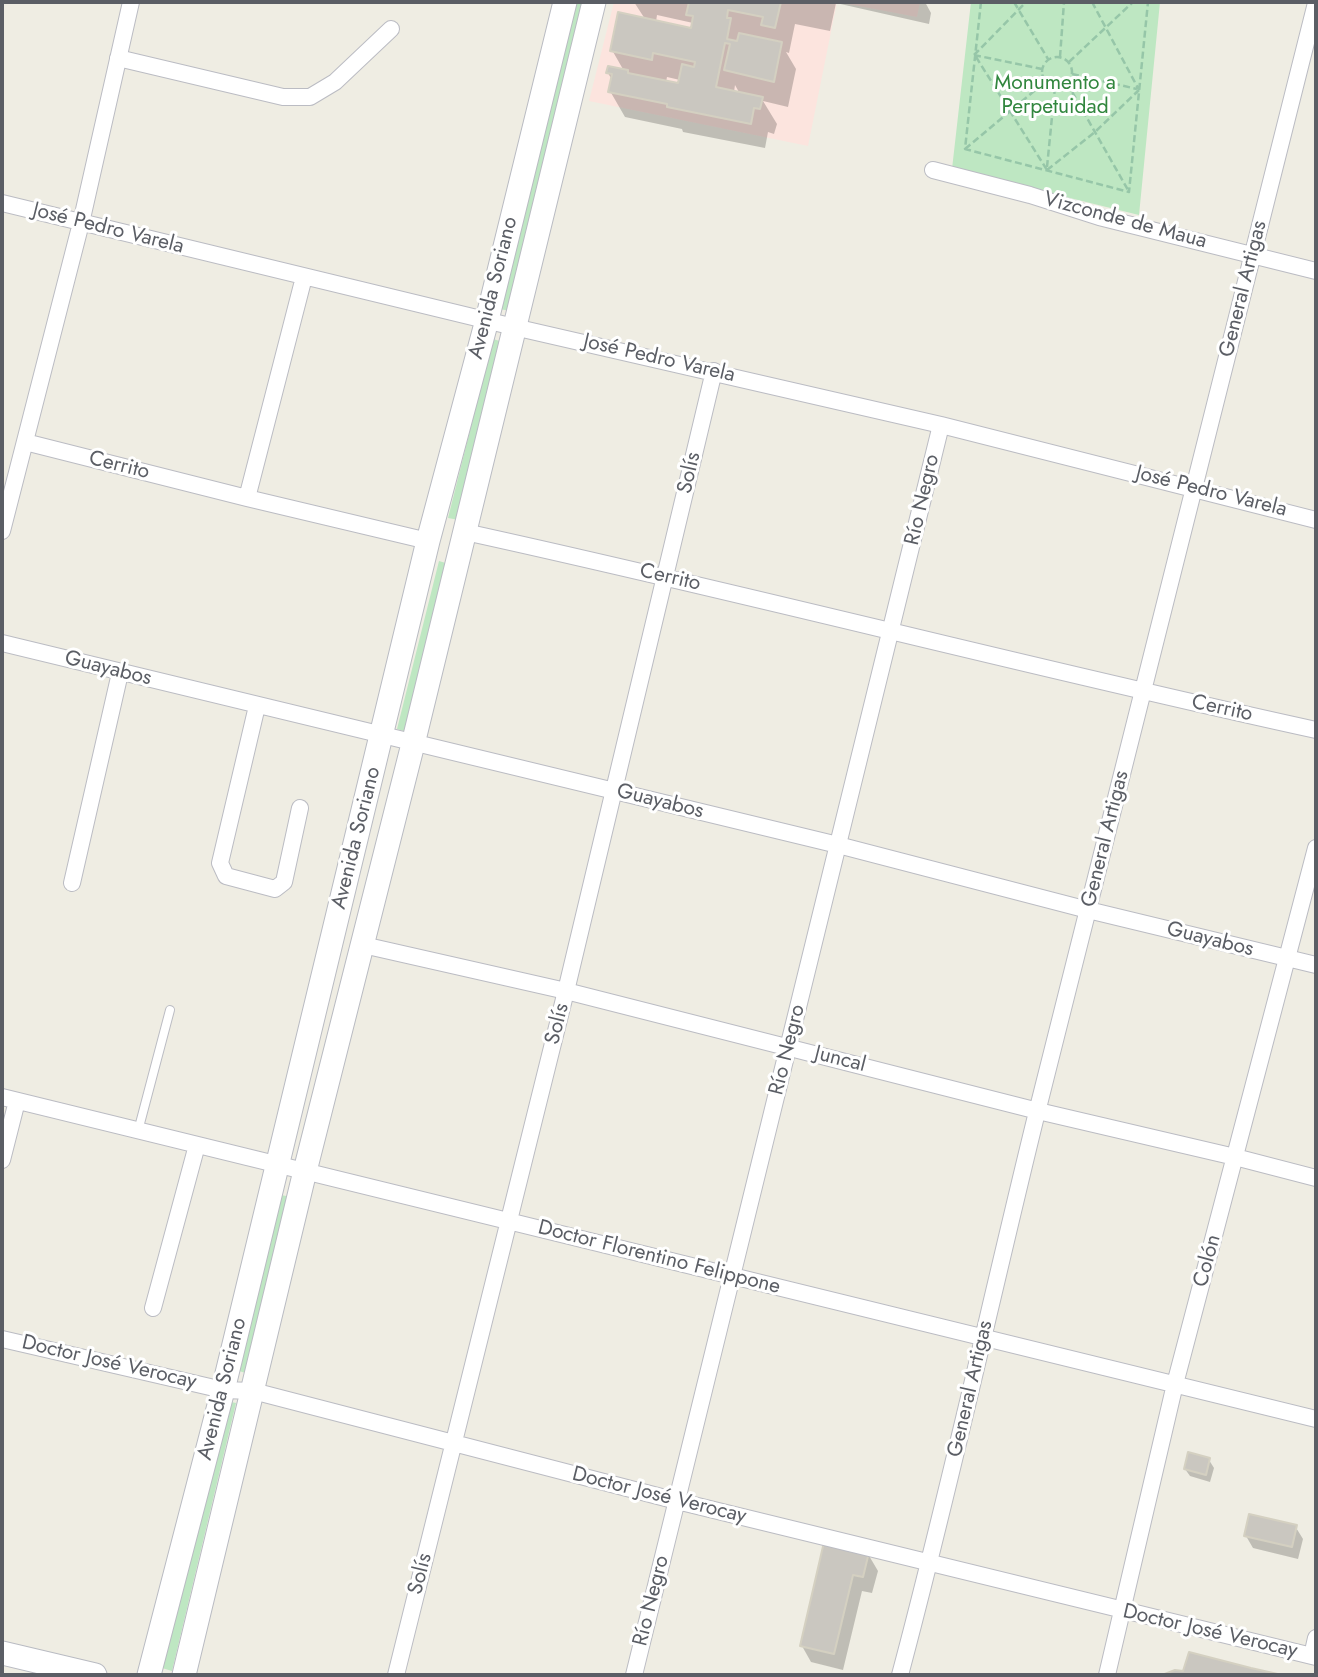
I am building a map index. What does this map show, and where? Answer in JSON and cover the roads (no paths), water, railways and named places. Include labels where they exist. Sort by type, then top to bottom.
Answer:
[{"type":"street","points":[[2,531],[81,223],[131,2]]},
{"type":"street","name":"Avenida Soriano","points":[[149,1675],[223,1390],[428,541],[487,320],[565,2]]},
{"type":"street","name":"Avenida Soriano","points":[[184,1675],[305,1171],[413,744],[594,2]]},
{"type":"street","name":"General Artigas","points":[[900,1675],[930,1564],[1038,1111],[1192,487],[1316,3]]},
{"type":"street","points":[[118,58],[283,97],[310,97],[335,82],[391,29]]},
{"type":"street","name":"Vizconde de Maua","points":[[933,170],[1030,195],[1099,217],[1316,271]]},
{"type":"street","name":"José Pedro Varela","points":[[2,203],[514,327],[941,425],[1316,520]]},
{"type":"street","points":[[247,498],[304,276]]},
{"type":"street","name":"Solís","points":[[396,1675],[566,991],[715,371]]},
{"type":"street","name":"Río Negro","points":[[634,1675],[941,425]]},
{"type":"street","name":"Cerrito","points":[[25,442],[428,541],[465,532],[666,576],[1143,692],[1316,730]]},
{"type":"street","name":"Guayabos","points":[[2,643],[382,737],[838,845],[1088,911],[1316,965]]},
{"type":"street","points":[[72,883],[121,673]]},
{"type":"street","points":[[257,706],[220,863],[226,876],[275,889],[284,883],[300,808]]},
{"type":"street","name":"Colón","points":[[1107,1675],[1175,1384],[1316,848]]},
{"type":"street","name":"Juncal","points":[[363,945],[566,991],[1038,1111],[1316,1178]]},
{"type":"street","points":[[2,1160],[9,1099]]},
{"type":"street","name":"Doctor Florentino Felippone","points":[[9,1099],[1316,1419]]},
{"type":"street","points":[[153,1308],[197,1145]]},
{"type":"street","name":"Doctor José Verocay","points":[[2,1339],[223,1390],[253,1391],[677,1501],[1314,1656]]},
{"type":"street","points":[[1314,1656],[1316,1638]]},
{"type":"street","points":[[2,1653],[95,1675]]},
{"type":"lane","points":[[138,1130],[170,1010]]},
{"type":"park label","name":"Monumento a Perpetuidad","points":[[1055,96]]}]
